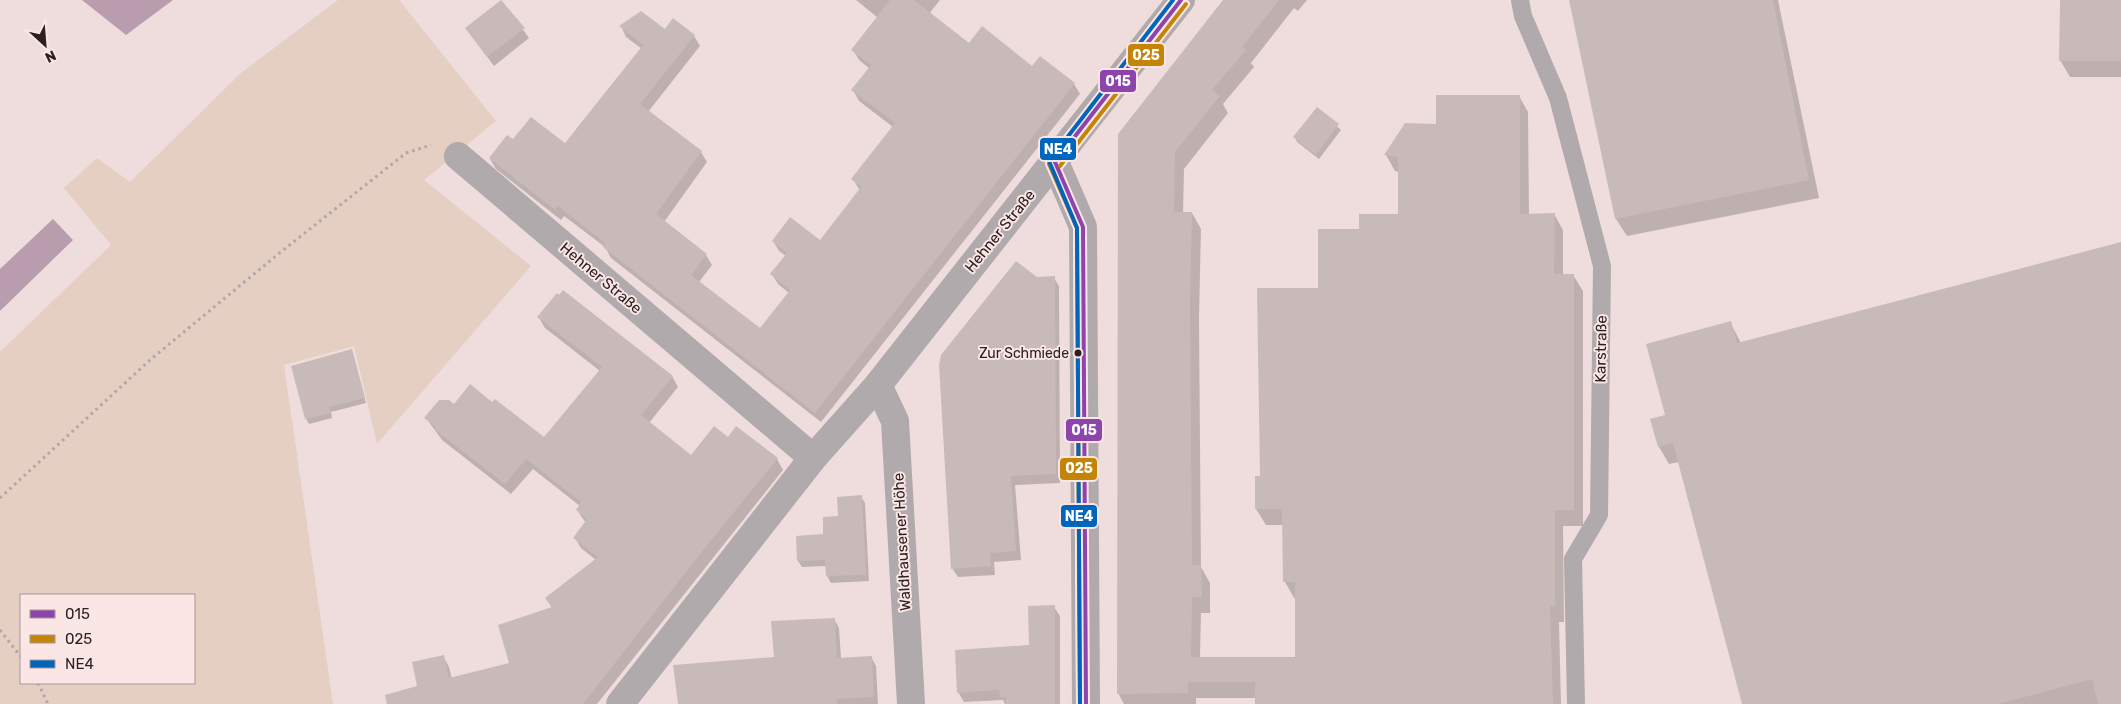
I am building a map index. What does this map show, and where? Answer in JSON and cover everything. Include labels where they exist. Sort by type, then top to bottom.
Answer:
[{"type":"street","name":"Hehner Straße","points":[[620,704],[813,458],[878,385],[1056,162],[1181,0]]},
{"type":"street","name":"Hehner Straße","points":[[458,156],[813,458]]},
{"type":"street","points":[[1056,162],[1083,227],[1086,704]]},
{"type":"street","name":"Waldhausener Höhe","points":[[878,385],[895,421],[911,704]]},
{"type":"lane","name":"Karstraße","points":[[1520,0],[1523,16],[1558,98],[1602,266],[1599,515],[1573,559],[1576,704]]},
{"type":"path","points":[[0,498],[150,360],[277,255],[406,153],[426,145],[442,144],[458,156]]},
{"type":"path","points":[[0,630],[20,656]]},
{"type":"path","points":[[38,684],[48,704]]},
{"type":"shaded area","points":[[82,0],[173,0],[126,35]]},
{"type":"shaded area","points":[[338,0],[399,0],[496,121],[424,180],[531,266],[377,444],[354,346],[284,365],[333,704],[0,704],[0,352],[111,245],[64,188],[97,158],[130,182],[241,73]]},
{"type":"shaded area","points":[[53,219],[73,240],[0,311],[0,269]]},
{"type":"building","points":[[501,0],[525,28],[487,57],[465,28]]},
{"type":"building","points":[[890,0],[914,0],[969,43],[982,26],[1032,66],[1040,56],[1075,83],[815,413],[603,247],[606,244],[558,206],[555,210],[489,158],[507,135],[513,139],[531,117],[565,143],[643,45],[619,26],[641,11],[665,29],[673,18],[695,35],[640,104],[702,151],[656,214],[707,254],[691,275],[760,328],[790,290],[770,274],[787,253],[772,241],[790,217],[820,240],[861,187],[851,179],[895,123],[851,90],[871,65],[851,50]]},
{"type":"building","points":[[1223,0],[1279,0],[1242,47],[1246,50],[1212,90],[1220,96],[1175,152],[1174,212],[1192,212],[1190,302],[1192,565],[1201,565],[1202,597],[1192,597],[1191,657],[1295,657],[1295,582],[1283,582],[1282,509],[1255,509],[1255,476],[1260,476],[1257,288],[1318,288],[1318,229],[1359,229],[1359,214],[1398,214],[1398,157],[1384,155],[1405,123],[1436,124],[1436,95],[1520,95],[1520,214],[1555,213],[1554,274],[1574,274],[1574,510],[1555,510],[1555,606],[1550,606],[1553,704],[1255,704],[1255,682],[1188,682],[1188,693],[1117,694],[1118,134]]},
{"type":"building","points":[[1569,0],[1773,0],[1809,180],[1615,219]]},
{"type":"building","points":[[2060,0],[2121,0],[2121,61],[2059,61]]},
{"type":"building","points":[[1317,107],[1339,124],[1316,155],[1293,137]]},
{"type":"building","points":[[2121,242],[2121,704],[2098,704],[2092,679],[1998,704],[1742,704],[1673,443],[1658,447],[1650,419],[1665,415],[1646,344],[1731,321],[1737,343]]},
{"type":"building","points":[[1016,261],[1037,277],[1055,276],[1056,474],[1011,476],[1016,551],[990,553],[991,566],[951,569],[939,365],[941,355]]},
{"type":"building","points":[[563,290],[673,376],[641,415],[691,455],[714,426],[728,437],[736,426],[778,458],[583,704],[387,704],[385,695],[417,686],[412,662],[444,655],[449,678],[509,663],[498,625],[552,607],[545,598],[598,557],[573,538],[587,519],[576,510],[581,502],[526,459],[505,484],[434,429],[436,427],[424,418],[439,400],[449,400],[454,404],[470,384],[492,402],[495,399],[544,437],[602,367],[537,317],[557,293],[559,295]]},
{"type":"building","points":[[352,349],[365,398],[329,407],[331,413],[305,419],[291,366]]},
{"type":"building","points":[[862,495],[866,575],[826,576],[825,560],[797,561],[796,536],[823,534],[823,517],[838,516],[837,497]]},
{"type":"building","points":[[1055,605],[1055,704],[1006,704],[1006,697],[1000,697],[999,690],[957,693],[955,650],[1029,645],[1028,606]]},
{"type":"building","points":[[835,618],[837,658],[872,656],[874,697],[837,699],[837,704],[678,704],[673,665],[774,657],[771,621]]},
{"type":"transit line","name":"NE4","points":[[1080,704],[1077,228],[1049,161],[1173,0]]},
{"type":"transit line","name":"015","points":[[1055,162],[1181,0]]},
{"type":"transit line","name":"025","points":[[1060,166],[1186,4]]},
{"type":"transit line","name":"015","points":[[1055,162],[1083,227],[1086,704]]},
{"type":"transit line","name":"025","points":[[1049,164],[1077,228],[1080,704]]},
{"type":"place","name":"Zur Schmiede","points":[[1078,353]]}]
